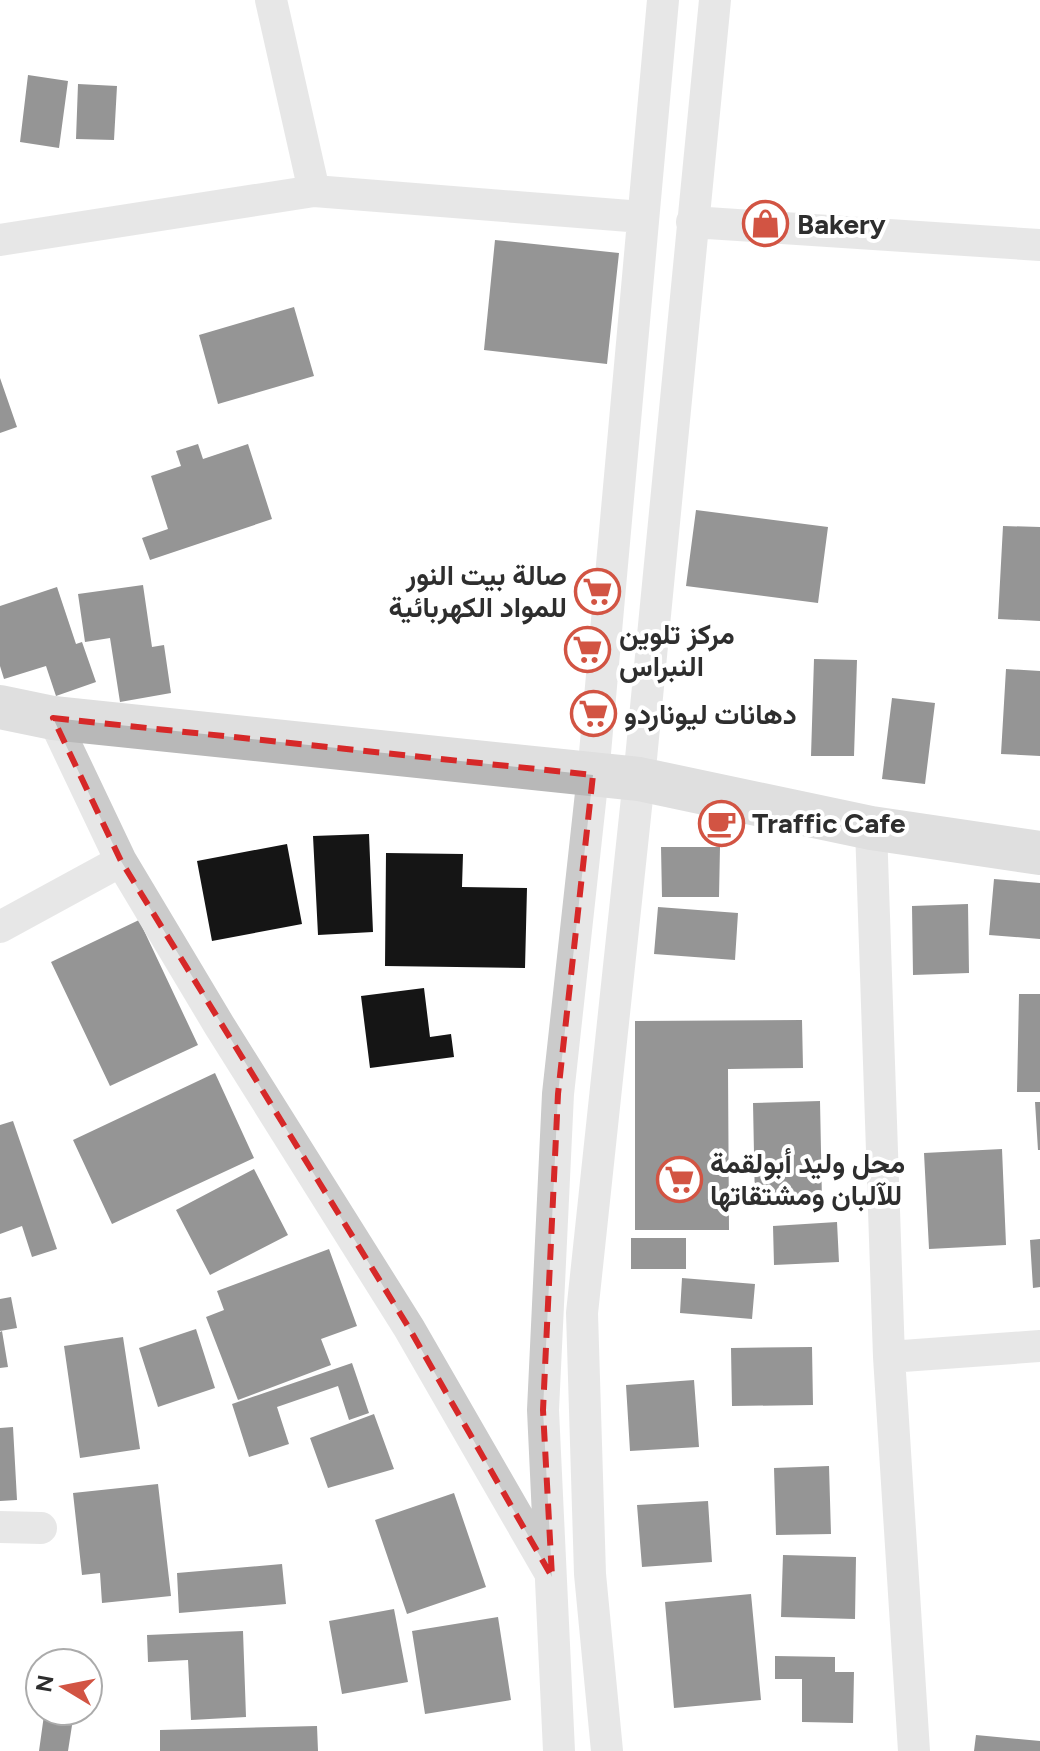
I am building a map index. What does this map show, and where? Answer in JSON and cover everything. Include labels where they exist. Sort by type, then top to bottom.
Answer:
[{"type":"street","points":[[271,0],[314,191]]},
{"type":"street","points":[[559,1751],[543,1410],[558,1094],[593,775],[663,0]]},
{"type":"street","points":[[607,1751],[590,1574],[582,1313],[639,779],[715,0]]},
{"type":"street","points":[[0,240],[314,191],[642,217]]},
{"type":"street","points":[[692,222],[1040,245]]},
{"type":"street","points":[[0,707],[53,718],[639,779],[871,828],[1040,853]]},
{"type":"street","points":[[53,718],[121,861],[219,1025],[409,1328],[552,1577]]},
{"type":"street","points":[[871,828],[889,1357],[914,1751]]},
{"type":"street","points":[[0,927],[121,861]]},
{"type":"street","points":[[889,1357],[1040,1346]]},
{"type":"street","points":[[0,1527],[41,1528]]},
{"type":"highlighted area","points":[[53,718],[593,775],[558,1094],[543,1410],[552,1577],[409,1328],[121,861]]},
{"type":"building","points":[[28,75],[68,81],[59,148],[20,142]]},
{"type":"building","points":[[78,84],[117,86],[114,140],[76,139]]},
{"type":"building","points":[[495,240],[619,253],[607,364],[484,350]]},
{"type":"building","points":[[294,307],[314,376],[218,404],[199,335]]},
{"type":"building","points":[[0,378],[17,427],[0,433]]},
{"type":"building","points":[[198,444],[203,459],[248,444],[272,519],[150,560],[142,538],[168,529],[151,476],[181,466],[176,451]]},
{"type":"building","points":[[696,510],[828,527],[818,603],[686,586]]},
{"type":"building","points":[[1003,526],[1040,527],[1040,621],[998,619]]},
{"type":"building","points":[[143,585],[152,647],[164,645],[171,693],[120,702],[110,638],[85,642],[78,594]]},
{"type":"building","points":[[57,587],[76,644],[82,642],[96,682],[56,696],[46,666],[4,679],[0,666],[0,606]]},
{"type":"building","points":[[814,659],[857,660],[854,756],[811,756]]},
{"type":"building","points":[[1006,669],[1040,671],[1040,756],[1001,754]]},
{"type":"building","points":[[892,698],[935,703],[925,784],[882,779]]},
{"type":"building","points":[[369,834],[373,932],[318,935],[313,836]]},
{"type":"building","points":[[287,844],[302,924],[212,941],[197,861]]},
{"type":"building","points":[[661,847],[720,847],[719,897],[662,897]]},
{"type":"building","points":[[386,853],[463,854],[462,887],[527,888],[525,968],[385,966]]},
{"type":"building","points":[[994,879],[1040,883],[1040,939],[989,935]]},
{"type":"building","points":[[968,904],[969,973],[913,975],[912,906]]},
{"type":"building","points":[[658,907],[738,913],[735,960],[654,954]]},
{"type":"building","points":[[139,920],[198,1045],[110,1086],[51,962]]},
{"type":"building","points":[[424,988],[430,1037],[451,1034],[454,1057],[370,1068],[361,996]]},
{"type":"building","points":[[1019,994],[1040,994],[1040,1092],[1017,1092]]},
{"type":"building","points":[[802,1020],[803,1068],[728,1069],[729,1230],[635,1230],[635,1021]]},
{"type":"building","points":[[215,1073],[254,1158],[112,1224],[73,1140]]},
{"type":"building","points":[[820,1101],[822,1202],[755,1204],[753,1103]]},
{"type":"building","points":[[1035,1102],[1040,1102],[1040,1150],[1038,1150]]},
{"type":"building","points":[[13,1121],[57,1249],[32,1257],[22,1226],[0,1234],[0,1125]]},
{"type":"building","points":[[1002,1149],[1006,1245],[929,1249],[924,1153]]},
{"type":"building","points":[[254,1169],[288,1235],[210,1275],[176,1210]]},
{"type":"building","points":[[837,1222],[839,1262],[774,1265],[773,1226]]},
{"type":"building","points":[[631,1238],[686,1238],[686,1269],[631,1269]]},
{"type":"building","points":[[1040,1239],[1040,1287],[1033,1288],[1030,1240]]},
{"type":"building","points":[[329,1249],[357,1326],[321,1339],[331,1365],[238,1400],[206,1317],[224,1310],[217,1291]]},
{"type":"building","points":[[682,1278],[755,1284],[752,1319],[680,1313]]},
{"type":"building","points":[[11,1297],[17,1328],[0,1331],[0,1299]]},
{"type":"building","points":[[196,1329],[215,1388],[158,1407],[139,1348]]},
{"type":"building","points":[[0,1332],[8,1367],[0,1368]]},
{"type":"building","points":[[123,1337],[140,1449],[80,1458],[64,1346]]},
{"type":"building","points":[[812,1347],[813,1405],[732,1406],[731,1348]]},
{"type":"building","points":[[352,1363],[369,1413],[349,1420],[338,1386],[277,1407],[289,1444],[249,1457],[232,1404]]},
{"type":"building","points":[[694,1380],[699,1447],[630,1451],[626,1385]]},
{"type":"building","points":[[374,1414],[394,1469],[328,1488],[310,1438]]},
{"type":"building","points":[[13,1427],[17,1500],[0,1501],[0,1428]]},
{"type":"building","points":[[829,1466],[831,1534],[776,1535],[774,1468]]},
{"type":"building","points":[[158,1484],[171,1596],[102,1603],[100,1573],[82,1575],[73,1493]]},
{"type":"building","points":[[454,1493],[486,1587],[407,1614],[375,1520]]},
{"type":"building","points":[[708,1501],[712,1562],[642,1567],[637,1505]]},
{"type":"building","points":[[783,1555],[856,1557],[855,1619],[781,1617]]},
{"type":"building","points":[[282,1564],[286,1604],[179,1613],[177,1573]]},
{"type":"building","points":[[751,1594],[761,1700],[674,1708],[665,1602]]},
{"type":"building","points":[[394,1609],[408,1682],[342,1694],[329,1621]]},
{"type":"building","points":[[498,1617],[511,1700],[425,1714],[412,1631]]},
{"type":"building","points":[[243,1631],[246,1717],[191,1720],[188,1660],[148,1662],[147,1635]]},
{"type":"building","points":[[775,1656],[835,1657],[835,1672],[854,1672],[853,1723],[802,1722],[802,1679],[775,1679]]},
{"type":"building","points":[[317,1726],[318,1751],[160,1751],[160,1730]]},
{"type":"building","points":[[42,1727],[72,1727],[68,1751],[39,1751]]},
{"type":"building","points":[[976,1735],[1040,1741],[1040,1751],[974,1751]]},
{"type":"place","name":"Bakery","points":[[766,224]]},
{"type":"place","name":"صالة بيت النور للمواد الكهربائية","points":[[598,591]]},
{"type":"place","name":"مركز تلوين النبراس","points":[[588,650]]},
{"type":"place","name":"دهانات ليوناردو","points":[[593,714]]},
{"type":"place","name":"Traffic Cafe","points":[[721,823]]},
{"type":"place","name":"محل وليد أبولقمة للآلبان ومشتقاتها","points":[[679,1179]]}]
